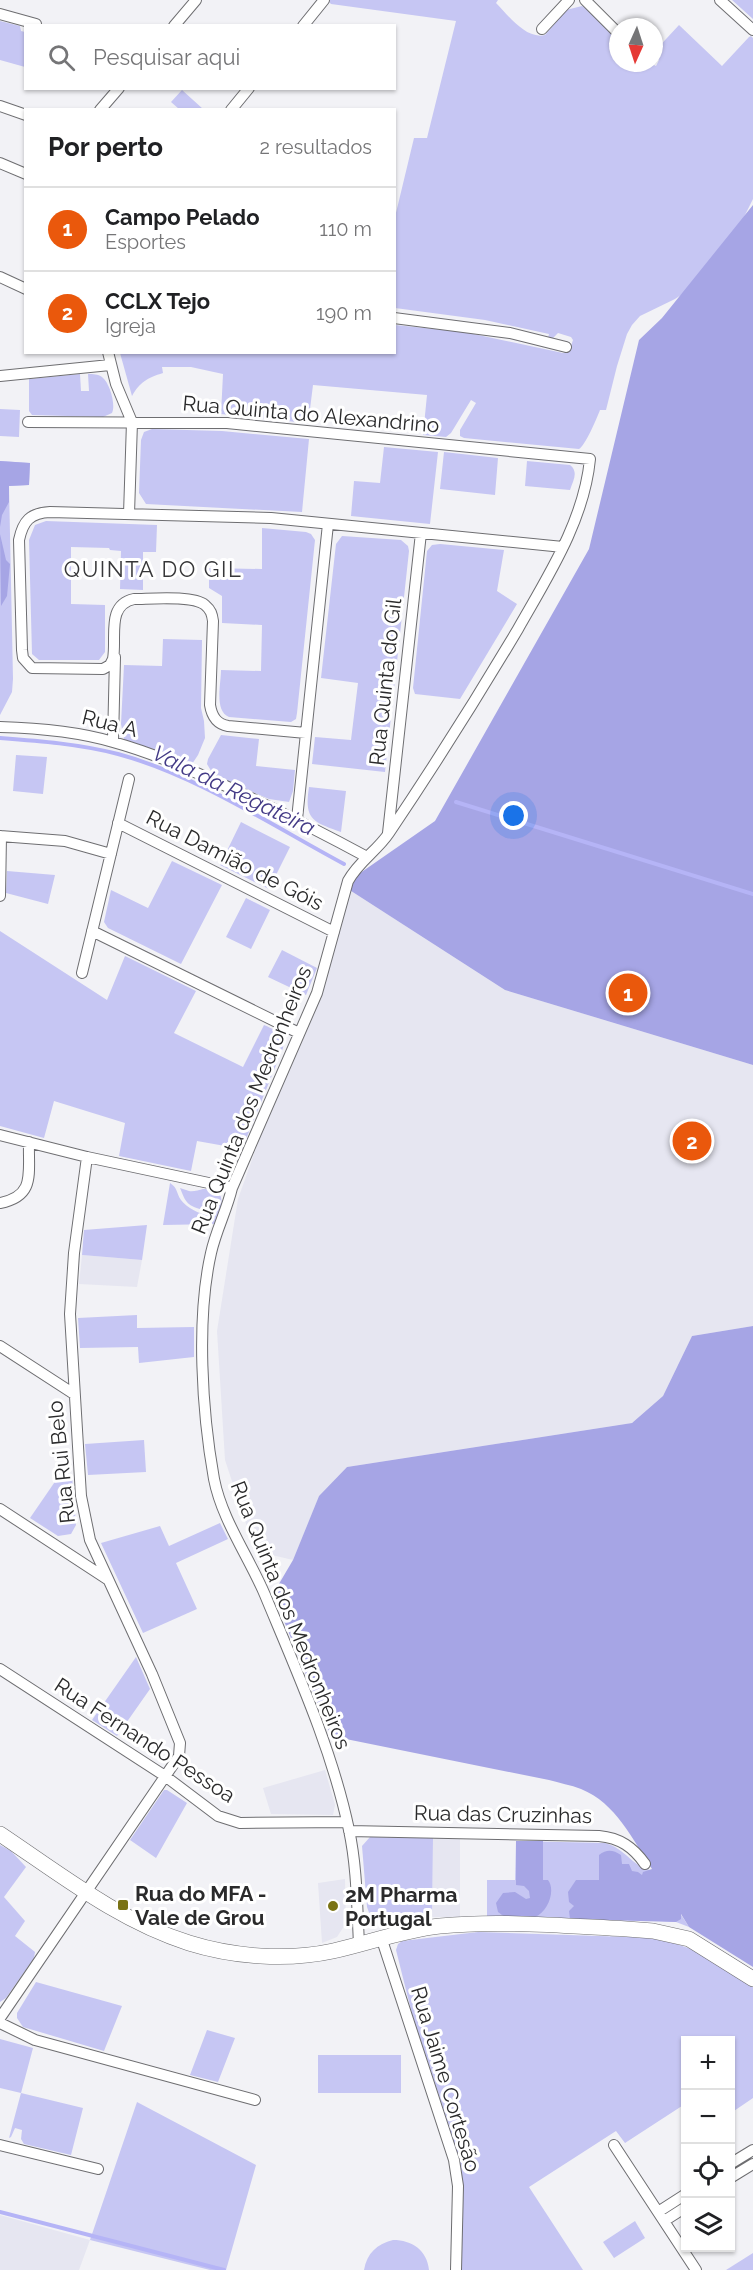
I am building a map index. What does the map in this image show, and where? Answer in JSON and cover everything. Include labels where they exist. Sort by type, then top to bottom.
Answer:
[{"type":"main road","points":[[0,1834],[86,1891],[140,1923],[166,1935],[208,1948],[254,1955],[298,1955],[325,1952],[424,1928],[457,1925],[653,1930],[689,1939],[753,1979]]},
{"type":"street","points":[[176,24],[196,0]]},
{"type":"street","points":[[305,24],[324,0]]},
{"type":"street","points":[[542,29],[568,0]]},
{"type":"street","points":[[585,0],[609,24]]},
{"type":"street","points":[[720,0],[753,30]]},
{"type":"street","points":[[0,15],[36,24]]},
{"type":"street","points":[[102,108],[117,90]]},
{"type":"street","points":[[233,108],[247,90]]},
{"type":"street","points":[[0,106],[24,114]]},
{"type":"street","points":[[0,164],[24,173]]},
{"type":"street","points":[[0,277],[24,288]]},
{"type":"street","points":[[396,318],[510,333],[566,347]]},
{"type":"street","points":[[108,354],[110,365],[132,422],[129,514]]},
{"type":"street","points":[[0,376],[110,365]]},
{"type":"street","name":"Rua Quinta do Alexandrino","points":[[28,422],[227,423],[590,459]]},
{"type":"street","name":"Rua Quinta dos Medronheiros","points":[[359,1944],[354,1865],[339,1787],[309,1701],[258,1578],[222,1506],[214,1479],[203,1363],[205,1297],[211,1252],[232,1188],[317,993],[348,881],[355,868],[387,836],[487,682],[563,547],[588,482],[590,459]]},
{"type":"street","points":[[115,650],[110,665],[103,669],[40,669],[32,668],[26,663],[22,650],[19,540],[22,527],[28,518],[38,512],[272,518],[563,547]]},
{"type":"street","points":[[297,819],[328,524]]},
{"type":"street","name":"Rua Quinta do Gil","points":[[387,836],[421,533]]},
{"type":"street","points":[[113,741],[115,616],[118,607],[124,601],[134,599],[193,600],[203,603],[211,612],[213,621],[210,705],[211,713],[221,725],[306,734]]},
{"type":"street","name":"Rua A","points":[[0,727],[48,729],[113,741],[196,772],[297,819],[367,857]]},
{"type":"street","points":[[82,973],[129,779]]},
{"type":"street","name":"Rua Damião de Góis","points":[[118,823],[334,932]]},
{"type":"street","points":[[0,896],[1,836],[65,841],[111,854]]},
{"type":"street","points":[[92,931],[299,1033]]},
{"type":"street","points":[[0,1135],[87,1157],[232,1188]]},
{"type":"street","points":[[0,1203],[18,1198],[27,1187],[29,1142]]},
{"type":"street","name":"Rua Rui Belo","points":[[0,2018],[179,1756],[180,1743],[110,1580],[90,1540],[84,1518],[74,1394],[71,1283],[87,1157]]},
{"type":"street","points":[[0,1346],[74,1394]]},
{"type":"street","points":[[0,1509],[110,1580]]},
{"type":"street","name":"Rua Fernando Pessoa","points":[[0,1669],[165,1776],[218,1816],[240,1823],[348,1827]]},
{"type":"street","name":"Rua das Cruzinhas","points":[[348,1827],[599,1836],[620,1841],[629,1846],[645,1864]]},
{"type":"street","name":"Rua Jaime Cortesão","points":[[381,1937],[454,2160],[458,2186],[456,2270]]},
{"type":"street","points":[[0,2023],[35,2040],[255,2100]]},
{"type":"street","points":[[0,2145],[98,2169]]},
{"type":"street","points":[[614,2145],[696,2270]]},
{"type":"street","points":[[735,2161],[753,2150]]},
{"type":"street","points":[[735,2175],[753,2164]]},
{"type":"street","points":[[661,2216],[681,2198]]},
{"type":"street","points":[[661,2216],[681,2209]]},
{"type":"shaded area","points":[[330,0],[498,0],[496,3],[518,25],[538,36],[545,35],[566,10],[582,6],[609,32],[609,72],[663,72],[663,42],[679,25],[722,66],[749,37],[753,38],[753,199],[739,227],[702,281],[675,299],[640,316],[632,325],[617,366],[606,410],[600,410],[579,449],[464,438],[460,436],[460,430],[476,403],[471,400],[451,433],[446,437],[423,435],[427,395],[313,385],[309,417],[306,417],[306,423],[221,414],[223,374],[191,367],[162,367],[163,373],[144,381],[132,396],[120,354],[396,354],[396,325],[464,332],[563,353],[570,349],[573,340],[571,337],[558,333],[553,338],[548,338],[549,334],[485,320],[396,308],[396,213],[414,138],[427,138],[456,21],[331,4]]},
{"type":"shaded area","points":[[732,0],[753,0],[753,19]]},
{"type":"shaded area","points":[[0,21],[20,26],[21,31],[24,32],[24,67],[0,60]]},
{"type":"shaded area","points":[[182,90],[202,108],[178,108],[171,102]]},
{"type":"shaded area","points":[[753,205],[753,1065],[505,990],[348,889],[353,878],[435,821],[589,549],[639,340],[662,318]]},
{"type":"shaded area","points":[[80,374],[81,391],[89,391],[88,374],[99,375],[105,380],[113,400],[112,413],[103,417],[32,415],[29,411],[29,379]]},
{"type":"shaded area","points":[[0,409],[20,410],[19,437],[0,436]]},
{"type":"shaded area","points":[[152,429],[222,431],[309,439],[302,512],[146,504],[139,493],[141,440],[144,432]]},
{"type":"shaded area","points":[[384,447],[438,452],[430,524],[351,516],[354,481],[380,483]]},
{"type":"shaded area","points":[[444,452],[498,458],[495,495],[440,489]]},
{"type":"shaded area","points":[[0,461],[30,463],[29,485],[9,486],[13,679],[12,692],[0,715]]},
{"type":"shaded area","points":[[0,461],[30,463],[29,485],[9,486],[9,502],[2,515],[0,527]]},
{"type":"shaded area","points":[[527,461],[570,465],[575,474],[570,490],[525,486]]},
{"type":"shaded area","points":[[46,521],[157,525],[156,552],[143,552],[143,590],[120,589],[121,551],[109,548],[71,547],[71,604],[105,605],[105,652],[99,660],[39,660],[32,654],[29,540],[35,525]]},
{"type":"shaded area","points":[[262,528],[306,532],[311,534],[315,540],[297,713],[296,719],[291,722],[229,717],[224,714],[220,703],[221,670],[261,671],[262,625],[222,623],[222,596],[209,588],[209,568],[262,569]]},
{"type":"shaded area","points":[[0,534],[6,560],[10,564],[7,596],[1,606]]},
{"type":"shaded area","points":[[342,536],[401,540],[408,546],[409,551],[385,772],[312,764],[315,737],[351,740],[358,683],[321,678],[336,544]]},
{"type":"shaded area","points":[[432,545],[504,550],[497,591],[517,604],[460,699],[415,694],[413,688],[427,551]]},
{"type":"shaded area","points":[[163,639],[202,640],[201,708],[205,738],[192,764],[185,764],[129,743],[124,739],[121,724],[124,665],[162,666]]},
{"type":"shaded area","points":[[221,735],[259,739],[256,766],[295,770],[293,791],[289,802],[269,799],[214,776],[207,764]]},
{"type":"shaded area","points":[[16,755],[47,757],[43,794],[13,791]]},
{"type":"shaded area","points":[[309,787],[346,791],[341,832],[312,818],[308,806]]},
{"type":"shaded area","points":[[241,822],[290,847],[269,889],[220,865]]},
{"type":"shaded area","points":[[172,861],[222,885],[181,964],[108,928],[104,922],[111,890],[148,908]]},
{"type":"shaded area","points":[[7,871],[55,875],[48,904],[6,893]]},
{"type":"shaded area","points":[[348,889],[505,990],[753,1065],[753,1326],[692,1336],[663,1396],[632,1423],[347,1467],[319,1496],[293,1560],[255,1551],[225,1460],[217,1331],[238,1199]]},
{"type":"shaded area","points":[[246,898],[270,910],[251,949],[226,937]]},
{"type":"shaded area","points":[[0,931],[107,1000],[125,956],[196,991],[174,1033],[243,1067],[264,1025],[279,1033],[283,1039],[283,1048],[242,1149],[197,1141],[191,1171],[119,1156],[125,1123],[54,1101],[44,1138],[0,1126]]},
{"type":"shaded area","points":[[282,950],[317,968],[306,995],[268,977]]},
{"type":"shaded area","points":[[170,1183],[184,1203],[205,1215],[213,1215],[188,1203],[180,1188],[191,1191],[203,1189],[217,1192],[222,1200],[216,1224],[163,1225]]},
{"type":"shaded area","points":[[147,1225],[142,1260],[82,1255],[84,1230]]},
{"type":"shaded area","points":[[82,1255],[142,1260],[137,1287],[79,1284]]},
{"type":"shaded area","points":[[137,1315],[137,1328],[194,1327],[194,1357],[139,1363],[138,1347],[80,1348],[78,1318]]},
{"type":"shaded area","points":[[753,1326],[753,1967],[689,1927],[681,1914],[681,1919],[676,1922],[570,1919],[569,1911],[574,1906],[569,1902],[568,1892],[576,1880],[599,1880],[599,1855],[602,1853],[610,1851],[618,1853],[621,1855],[622,1864],[629,1864],[632,1871],[642,1875],[643,1872],[652,1869],[623,1823],[593,1795],[549,1780],[331,1736],[273,1594],[293,1560],[319,1496],[347,1467],[632,1423],[663,1396],[692,1336]]},
{"type":"shaded area","points":[[144,1440],[146,1472],[88,1475],[85,1444]]},
{"type":"shaded area","points":[[63,1470],[72,1476],[76,1525],[71,1534],[58,1536],[30,1518]]},
{"type":"shaded area","points":[[220,1523],[228,1539],[176,1563],[197,1609],[143,1633],[101,1543],[160,1526],[169,1546]]},
{"type":"shaded area","points":[[136,1657],[150,1689],[117,1736],[92,1720]]},
{"type":"shaded area","points":[[325,1770],[335,1805],[333,1815],[271,1814],[263,1788]]},
{"type":"shaded area","points":[[164,1790],[187,1803],[156,1858],[130,1840]]},
{"type":"shaded area","points":[[370,1837],[433,1838],[432,1917],[386,1924],[371,1918],[367,1907],[362,1846]]},
{"type":"shaded area","points":[[433,1838],[460,1839],[460,1917],[432,1917]]},
{"type":"shaded area","points":[[516,1841],[605,1843],[619,1849],[641,1866],[652,1870],[689,1927],[676,1922],[661,1921],[487,1917],[487,1880],[515,1880]]},
{"type":"shaded area","points":[[516,1841],[543,1841],[543,1880],[548,1880],[551,1889],[551,1895],[544,1911],[529,1919],[505,1917],[498,1912],[496,1903],[503,1893],[515,1892],[526,1899],[530,1898],[529,1891],[524,1886],[516,1885]]},
{"type":"shaded area","points":[[0,1845],[11,1851],[26,1867],[4,1897],[25,1921],[15,1936],[35,1952],[34,1958],[6,1998],[0,2002]]},
{"type":"shaded area","points":[[345,1879],[346,1923],[337,1937],[322,1943],[318,1883]]},
{"type":"shaded area","points":[[478,1932],[659,1938],[694,1950],[753,1986],[753,2098],[735,2110],[735,2036],[681,2036],[681,2107],[625,2143],[616,2131],[529,2187],[583,2270],[459,2270],[463,2185],[461,2170],[412,2014],[396,1950],[402,1941]]},
{"type":"shaded area","points":[[36,1982],[122,2006],[104,2051],[23,2027],[17,2018],[17,2013]]},
{"type":"shaded area","points":[[207,2030],[235,2038],[218,2082],[190,2075]]},
{"type":"shaded area","points":[[0,2039],[33,2048],[21,2093],[0,2088]]},
{"type":"shaded area","points":[[318,2055],[401,2055],[401,2093],[318,2093]]},
{"type":"shaded area","points":[[21,2093],[83,2108],[71,2155],[24,2144],[21,2139],[22,2130],[15,2128],[9,2138]]},
{"type":"shaded area","points":[[137,2102],[256,2165],[226,2270],[210,2270],[90,2240]]},
{"type":"shaded area","points":[[0,2215],[90,2240],[79,2270],[0,2270]]},
{"type":"shaded area","points":[[635,2221],[645,2238],[614,2258],[603,2242]]},
{"type":"shaded area","points":[[393,2240],[412,2244],[422,2252],[429,2270],[364,2270],[374,2250]]},
{"type":"shaded area","points":[[753,2253],[753,2270],[726,2270]]},
{"type":"waterway","name":"Vala da Regateira","points":[[0,738],[89,748],[147,763],[205,788],[344,864]]},
{"type":"waterway","name":"Vala da Regateira","points":[[456,802],[753,894]]},
{"type":"waterway","points":[[0,2212],[224,2270]]},
{"type":"place","name":"Campo Pelado","points":[[628,993]]},
{"type":"place","name":"CCLX Tejo","points":[[692,1141]]},
{"type":"place","name":"Rua do MFA - Vale de Grou","points":[[123,1905]]},
{"type":"place","name":"2M Pharma Portugal","points":[[333,1906]]},
{"type":"district","name":"QUINTA DO GIL","points":[[153,569]]}]
